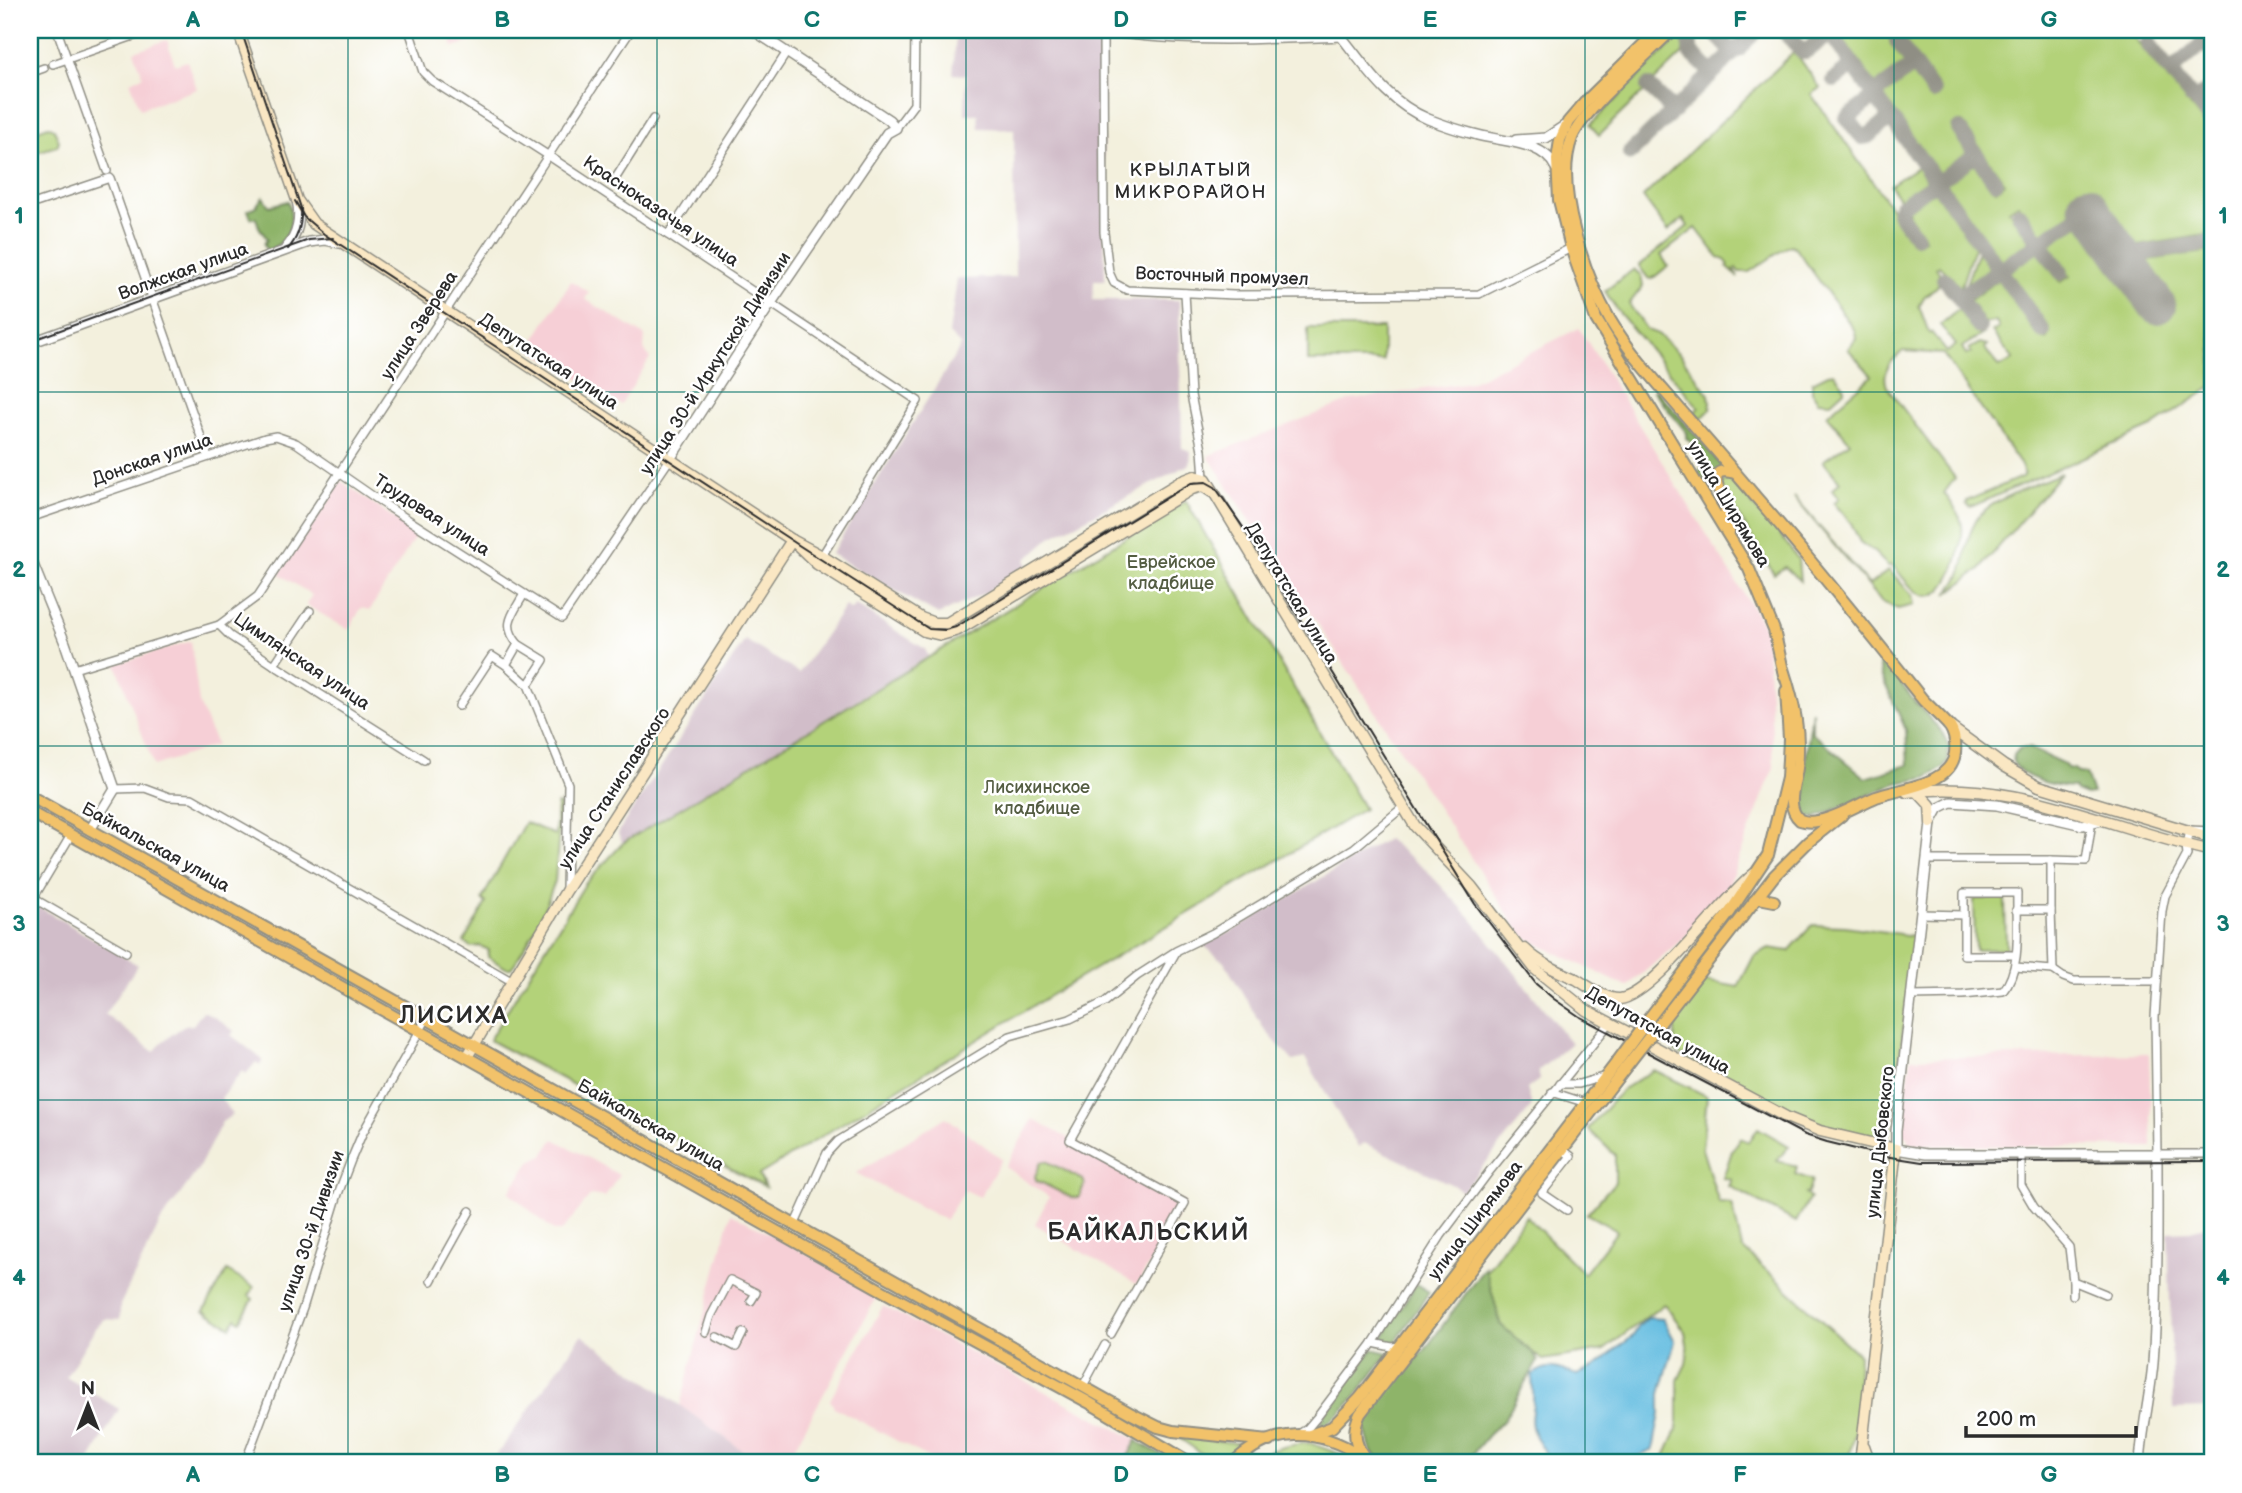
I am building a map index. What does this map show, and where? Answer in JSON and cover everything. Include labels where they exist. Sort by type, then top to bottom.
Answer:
[{"type":"main road","name":"Депутатская улица","points":[[239,30],[297,200],[314,224],[792,540],[924,631],[941,635],[958,630],[1192,489],[1205,487],[1213,492],[1416,828],[1472,887],[1535,969],[1568,998],[1609,1024],[1802,1125],[1836,1136],[1896,1149]]},
{"type":"main road","name":"улица Ширямова","points":[[1655,1020],[1770,850],[1787,778],[1788,717],[1783,669],[1774,630],[1759,589],[1608,341],[1590,303],[1571,248],[1559,200],[1556,168],[1560,140],[1568,122],[1658,30]]},
{"type":"main road","points":[[1672,30],[1581,121],[1568,149],[1566,177],[1571,212],[1592,281],[1610,320],[1654,379],[1923,700],[1949,726],[2004,766],[2039,786],[2212,838]]},
{"type":"main road","points":[[1730,538],[1725,507],[1716,481],[1723,472],[1735,473]]},
{"type":"main road","name":"Депутатская улица","points":[[820,560],[921,618],[934,623],[947,623],[1180,482],[1193,477],[1203,478]]},
{"type":"main road","points":[[1203,478],[1213,492]]},
{"type":"main road","name":"улица Станиславского","points":[[467,1057],[566,891],[792,540]]},
{"type":"main road","points":[[1783,669],[1796,707],[1798,758],[1792,801],[1794,814],[1800,820],[1811,822],[1849,810],[1879,796],[1939,778],[1948,770],[1954,759],[1954,736],[1949,726]]},
{"type":"main road","points":[[1879,796],[1957,789],[2013,794],[2212,851]]},
{"type":"main road","points":[[1917,791],[1930,805],[1931,823]]},
{"type":"main road","name":"Байкальская улица","points":[[30,796],[1132,1414],[1164,1429],[1269,1441]]},
{"type":"main road","points":[[1621,1065],[1655,1020],[1714,953],[1747,908],[1796,853],[1849,810]]},
{"type":"main road","name":"Байкальская улица","points":[[30,812],[883,1291],[1088,1402],[1191,1463]]},
{"type":"main road","points":[[1502,925],[1531,955],[1614,998],[1622,998],[1632,994],[1678,956],[1733,892],[1759,869]]},
{"type":"main road","points":[[1747,908],[1759,898],[1774,901]]},
{"type":"main road","points":[[1714,953],[1728,951]]},
{"type":"main road","points":[[1568,998],[1558,983],[1560,978],[1571,977]]},
{"type":"main road","name":"улица Ширямова","points":[[1365,1400],[1401,1345],[1586,1103],[1598,1096],[1607,1075],[1621,1065]]},
{"type":"main road","name":"улица Ширямова","points":[[1365,1400],[1563,1150],[1621,1065]]},
{"type":"main road","name":"улица Дыбовского","points":[[1863,1446],[1896,1149]]},
{"type":"main road","points":[[1310,1435],[1332,1427],[1365,1400]]},
{"type":"main road","points":[[1365,1400],[1355,1432],[1356,1444],[1368,1461]]},
{"type":"main road","points":[[1233,1463],[1248,1451],[1269,1441],[1295,1435],[1334,1440],[1368,1461]]},
{"type":"main road","points":[[1858,1463],[1863,1446]]},
{"type":"main road","points":[[1863,1446],[1870,1463]]},
{"type":"street","points":[[57,30],[208,457]]},
{"type":"street","points":[[53,64],[151,30]]},
{"type":"street","name":"Красноказачья улица","points":[[409,30],[423,72],[432,81],[550,156],[608,189],[668,235],[918,401],[820,560]]},
{"type":"street","name":"улица Зверева","points":[[219,625],[258,596],[631,30]]},
{"type":"street","points":[[753,30],[889,120],[896,128],[914,104],[915,30],[958,30]]},
{"type":"street","points":[[1093,30],[1248,39],[1339,33],[1394,100],[1429,119],[1475,135],[1534,149],[1550,158],[1556,168]]},
{"type":"street","name":"Восточный промузел","points":[[1104,32],[1104,232],[1109,272],[1114,283],[1127,290],[1254,295],[1479,294],[1571,248]]},
{"type":"street","points":[[668,235],[787,52]]},
{"type":"street","points":[[30,73],[44,68]]},
{"type":"street","points":[[617,176],[653,119]]},
{"type":"street","points":[[1475,135],[1536,140],[1553,135],[1568,122]]},
{"type":"street","name":"улица 30-й Иркутской Дивизии","points":[[562,618],[670,460],[771,303],[887,133],[896,128]]},
{"type":"street","points":[[30,205],[108,174]]},
{"type":"street","name":"Депутатская улица","points":[[275,254],[286,248],[296,234],[300,218],[297,200]]},
{"type":"street","name":"Волжская улица","points":[[30,343],[318,240],[332,241],[348,247]]},
{"type":"street","points":[[1185,293],[1191,395],[1202,450],[1203,478]]},
{"type":"street","name":"Донская улица","points":[[30,518],[265,438],[285,438]]},
{"type":"street","name":"Трудовая улица","points":[[285,438],[562,618]]},
{"type":"street","points":[[30,557],[74,669],[115,789]]},
{"type":"street","points":[[524,594],[508,624],[510,634],[518,644],[544,660],[528,685]]},
{"type":"street","points":[[274,665],[310,611]]},
{"type":"street","name":"Цимлянская улица","points":[[74,669],[219,625],[230,636],[274,665],[424,760]]},
{"type":"street","points":[[506,665],[518,644]]},
{"type":"street","points":[[459,706],[492,656],[528,685],[568,784],[566,891]]},
{"type":"street","points":[[115,789],[145,788],[169,797],[192,797],[513,982]]},
{"type":"street","points":[[90,830],[115,789]]},
{"type":"street","points":[[1927,860],[2086,861],[2091,828],[2022,809],[1960,803],[1939,808],[1931,823]]},
{"type":"street","points":[[794,1226],[827,1153],[838,1141],[1010,1036],[1070,1019],[1105,1002],[1137,976],[1176,951],[1213,933],[1354,848],[1402,807]]},
{"type":"street","points":[[2083,825],[2102,820]]},
{"type":"street","name":"улица Дыбовского","points":[[1896,1149],[1910,996],[1931,823]]},
{"type":"street","points":[[2140,1463],[2153,1359],[2157,1294],[2155,1029],[2165,896],[2187,855],[2189,831],[2212,831]]},
{"type":"street","points":[[71,835],[31,901],[126,952]]},
{"type":"street","points":[[2051,860],[2053,970]]},
{"type":"street","points":[[1910,996],[2003,991],[2009,984],[2015,967],[2017,893],[1964,893],[1964,955],[2015,955]]},
{"type":"street","points":[[2016,910],[2051,910]]},
{"type":"street","points":[[1921,914],[1964,915]]},
{"type":"street","points":[[1111,1334],[1185,1203],[1070,1140],[1176,951]]},
{"type":"street","points":[[2015,967],[2053,970],[2063,978],[2074,981],[2157,981]]},
{"type":"street","name":"улица 30-й Дивизии","points":[[245,1463],[303,1308],[351,1160],[362,1134],[426,1018]]},
{"type":"street","points":[[1295,1435],[1309,1427],[1373,1343],[1441,1236],[1552,1092],[1609,1024]]},
{"type":"street","points":[[1560,1084],[1579,1084],[1607,1075]]},
{"type":"street","points":[[1552,1092],[1586,1103]]},
{"type":"street","name":"Депутатская улица","points":[[1896,1149],[1926,1154],[2212,1154]]},
{"type":"street","points":[[1563,1150],[1571,1156],[1542,1193],[1567,1210]]},
{"type":"street","points":[[2021,1155],[2021,1185],[2034,1207],[2069,1247],[2073,1294]]},
{"type":"street","points":[[431,1281],[470,1211]]},
{"type":"street","points":[[706,1332],[711,1316],[730,1280],[756,1293],[751,1301]]},
{"type":"street","points":[[2073,1281],[2105,1294]]},
{"type":"street","points":[[717,1337],[736,1347],[743,1333]]},
{"type":"street","points":[[1373,1343],[1392,1348],[1401,1345]]},
{"type":"street","points":[[1083,1386],[1105,1345]]},
{"type":"shaded area","points":[[448,30],[499,30],[500,33],[453,47]]},
{"type":"shaded area","points":[[1102,33],[1105,280],[1094,280],[1093,300],[1179,300],[1182,448],[1191,451],[1190,464],[1051,537],[1025,560],[1028,565],[987,592],[938,615],[831,554],[961,346],[949,334],[957,279],[1015,277],[1014,129],[979,128],[978,114],[965,114],[966,75],[953,74],[956,34]]},
{"type":"shaded area","points":[[167,40],[175,65],[187,61],[197,89],[140,109],[130,81],[143,76],[134,51]]},
{"type":"shaded area","points":[[571,281],[589,292],[585,299],[645,336],[644,349],[650,358],[621,405],[529,348]]},
{"type":"shaded area","points":[[1579,328],[1766,630],[1774,767],[1726,892],[1704,920],[1627,987],[1522,936],[1208,456],[1351,400],[1471,382]]},
{"type":"shaded area","points":[[341,481],[417,534],[370,610],[361,608],[349,630],[306,605],[312,595],[279,574]]},
{"type":"shaded area","points":[[855,605],[925,649],[928,656],[623,843],[618,834],[623,824],[745,640],[799,673],[845,606],[851,610]]},
{"type":"shaded area","points":[[191,641],[199,703],[216,745],[154,766],[116,664]]},
{"type":"shaded area","points":[[1387,839],[1426,870],[1471,918],[1571,1043],[1538,1071],[1540,1079],[1527,1089],[1532,1106],[1462,1192],[1457,1187],[1364,1143],[1358,1147],[1305,1058],[1293,1061],[1264,1029],[1224,962],[1202,944],[1229,933]]},
{"type":"shaded area","points":[[34,904],[138,965],[105,1014],[154,1052],[162,1042],[185,1025],[193,1025],[203,1011],[234,1031],[231,1035],[263,1060],[260,1065],[256,1062],[246,1074],[242,1071],[221,1098],[232,1115],[222,1122],[197,1171],[161,1221],[120,1305],[120,1320],[105,1319],[94,1330],[66,1377],[119,1409],[88,1463],[49,1463],[39,1457],[34,1463],[30,1463],[30,910]]},
{"type":"shaded area","points":[[2149,1054],[2152,1147],[1914,1145],[1910,1143],[1907,1135],[1901,1135],[1911,1058]]},
{"type":"shaded area","points":[[946,1117],[1002,1159],[980,1197],[965,1190],[945,1220],[856,1173]]},
{"type":"shaded area","points":[[1033,1119],[1185,1203],[1137,1285],[1035,1224],[1049,1197],[1005,1167]]},
{"type":"shaded area","points":[[554,1139],[619,1175],[605,1197],[591,1195],[562,1231],[554,1231],[509,1192],[531,1161],[543,1155]]},
{"type":"shaded area","points":[[731,1213],[879,1293],[786,1463],[760,1463],[680,1406]]},
{"type":"shaded area","points":[[2212,1225],[2212,1408],[2173,1409],[2168,1232],[2190,1231]]},
{"type":"shaded area","points":[[883,1306],[1137,1440],[1124,1463],[938,1463],[834,1407],[830,1400]]},
{"type":"shaded area","points":[[582,1335],[593,1343],[760,1463],[491,1463]]},
{"type":"green space","points":[[1686,30],[1707,30],[1599,135],[1590,125]]},
{"type":"green space","points":[[1837,30],[2128,30],[2212,132],[2212,234],[2132,247],[2088,186],[2076,194],[2086,208],[2043,237],[2018,204],[2009,210],[2033,243],[2003,265],[1947,187],[1947,182],[1976,161],[1996,190],[2005,183],[1961,122],[1953,128],[1972,156],[1944,175],[1938,175],[1881,94],[1911,70],[1932,99],[1940,92],[1898,35],[1890,40],[1908,66],[1878,89]]},
{"type":"green space","points":[[1796,53],[1820,88],[1811,94],[1917,244],[1925,239],[1908,209],[1934,191],[1939,191],[1976,242],[1960,289],[1939,265],[1936,267],[1940,274],[1938,285],[1924,297],[1919,306],[1929,333],[1931,332],[1947,352],[1956,345],[1940,325],[1959,309],[1983,334],[1962,347],[1966,355],[1971,353],[1969,349],[1980,343],[1987,345],[1984,348],[2000,367],[2013,359],[1992,332],[1999,328],[1996,322],[1985,323],[1969,301],[2000,278],[2045,339],[2048,338],[2049,332],[2007,272],[2039,250],[2061,282],[2070,276],[2048,244],[2078,224],[2085,224],[2148,313],[2154,314],[2167,305],[2168,299],[2141,261],[2212,251],[2212,387],[2152,427],[1973,506],[1969,507],[1967,501],[2024,476],[2022,467],[1943,354],[1903,351],[1891,362],[1885,376],[1887,387],[1955,478],[1944,493],[1961,521],[1959,555],[1948,580],[1941,590],[1933,595],[1923,595],[1915,590],[1892,565],[1888,566],[1860,542],[1851,523],[1834,503],[1839,498],[1832,490],[1840,482],[1823,461],[1850,442],[1827,415],[1872,376],[1848,349],[1856,338],[1855,331],[1795,247],[1787,247],[1749,272],[1739,272],[1736,268],[1734,270],[1738,277],[1696,228],[1661,255],[1668,266],[1652,279],[1648,278],[1639,266],[1688,226],[1683,219],[1668,231],[1643,197]]},
{"type":"green space","points":[[48,126],[54,129],[59,141],[57,146],[30,154],[30,133]]},
{"type":"green space","points":[[1920,165],[1931,183],[1905,202],[1901,201],[1890,185]]},
{"type":"green space","points":[[263,197],[269,206],[288,201],[291,217],[289,231],[281,243],[267,251],[264,244],[267,239],[256,218],[251,218],[248,210],[256,206]]},
{"type":"green space","points":[[1979,248],[1994,268],[1993,271],[1963,292]]},
{"type":"green space","points":[[1634,269],[1641,276],[1643,286],[1629,304],[1647,330],[1658,334],[1681,356],[1709,395],[1711,409],[1700,420],[1694,412],[1699,408],[1617,310],[1605,291]]},
{"type":"green space","points":[[1308,328],[1383,328],[1383,361],[1308,361]]},
{"type":"green space","points":[[1834,373],[1844,390],[1831,402],[1818,401],[1812,392],[1812,382]]},
{"type":"green space","points":[[1656,389],[1725,469],[1712,479],[1707,495],[1696,476],[1702,468],[1703,454],[1698,445],[1693,445],[1687,438],[1687,433],[1653,391]]},
{"type":"green space","points":[[2061,473],[1980,569],[1947,594],[1960,574],[1971,530],[1982,513],[2002,499]]},
{"type":"green space","points":[[1727,479],[1732,479],[1764,519],[1770,521],[1798,559],[1800,581],[1785,567],[1774,574],[1720,485]]},
{"type":"green space","points":[[1794,497],[1869,585],[1889,570],[1912,595],[1914,605],[1898,609],[1882,602]]},
{"type":"green space","name":"Лисихинское кладбище","points":[[1186,501],[1364,809],[1016,1016],[759,1175],[765,1187],[489,1040],[585,884],[623,843]]},
{"type":"green space","points":[[1882,658],[1942,732],[1949,747],[1948,760],[1943,768],[1926,778],[1897,783],[1815,818],[1802,816],[1798,804],[1812,711],[1812,733],[1866,778],[1908,765],[1906,730],[1881,675],[1879,660]]},
{"type":"green space","points":[[2020,748],[2030,748],[2067,768],[2086,774],[2093,794],[2086,795],[2076,791],[2074,787],[2031,778],[2013,762],[2014,755]]},
{"type":"green space","points":[[557,804],[561,805],[555,881],[538,925],[515,963],[511,968],[506,968],[488,957],[489,950],[480,946],[471,947],[464,942],[486,903],[482,899],[525,822],[555,835]]},
{"type":"green space","points":[[2005,898],[2006,949],[1975,950],[1974,899]]},
{"type":"green space","points":[[1812,925],[1845,926],[1914,936],[1892,1126],[1888,1135],[1864,1135],[1837,1130],[1808,1120],[1750,1093],[1675,1052],[1675,1030],[1668,1023],[1699,980],[1738,987],[1754,956],[1769,948],[1789,951]]},
{"type":"green space","points":[[1654,1070],[1707,1096],[1702,1149],[1719,1203],[1732,1204],[1742,1248],[1859,1355],[1856,1430],[1847,1463],[1662,1463],[1678,1428],[1678,1380],[1686,1364],[1688,1350],[1685,1332],[1664,1304],[1604,1350],[1543,1360],[1520,1343],[1495,1333],[1481,1292],[1487,1270],[1526,1216],[1584,1274],[1617,1231],[1587,1214],[1615,1182],[1615,1155],[1588,1129],[1623,1089]]},
{"type":"green space","points":[[1758,1128],[1789,1146],[1777,1161],[1797,1166],[1795,1174],[1812,1180],[1808,1193],[1805,1194],[1810,1198],[1796,1222],[1729,1186],[1732,1180],[1723,1178],[1732,1151],[1740,1138],[1749,1142]]},
{"type":"green space","points":[[1046,1161],[1083,1180],[1085,1184],[1079,1197],[1072,1198],[1036,1180],[1041,1162]]},
{"type":"green space","points":[[1485,1267],[1501,1325],[1533,1353],[1538,1361],[1503,1421],[1465,1463],[1382,1463],[1372,1453],[1364,1426],[1376,1404],[1424,1351]]},
{"type":"green space","points":[[227,1271],[254,1287],[249,1296],[253,1299],[240,1321],[236,1318],[231,1327],[204,1311]]},
{"type":"green space","points":[[1416,1284],[1429,1292],[1393,1346],[1379,1344]]},
{"type":"green space","points":[[1373,1349],[1389,1353],[1340,1413],[1323,1425],[1320,1422],[1323,1416]]},
{"type":"green space","points":[[1178,1437],[1244,1444],[1247,1447],[1229,1463],[1210,1463]]},
{"type":"green space","points":[[1137,1440],[1140,1443],[1177,1463],[1124,1463]]},
{"type":"green space","points":[[1310,1443],[1354,1463],[1248,1463],[1278,1448]]},
{"type":"water","points":[[1648,1318],[1663,1319],[1675,1341],[1660,1394],[1660,1414],[1653,1450],[1637,1457],[1634,1463],[1546,1463],[1545,1453],[1531,1424],[1532,1375],[1549,1368],[1577,1375],[1593,1368],[1633,1336]]},
{"type":"taxiway","points":[[1712,30],[1730,49],[1739,49]]},
{"type":"taxiway","points":[[1630,153],[1757,30]]},
{"type":"taxiway","points":[[1784,30],[1801,51],[1806,51],[1828,36],[1833,37]]},
{"type":"taxiway","points":[[1828,30],[2043,331]]},
{"type":"taxiway","points":[[2148,38],[2148,44],[2167,68],[2173,68]]},
{"type":"taxiway","points":[[1897,41],[1933,92]]},
{"type":"taxiway","points":[[1690,45],[1690,52],[1712,73]]},
{"type":"taxiway","points":[[2199,98],[2192,98],[2172,70],[2200,46],[2212,45]]},
{"type":"taxiway","points":[[1834,80],[1851,67],[1851,62]]},
{"type":"taxiway","points":[[1874,94],[1914,65]]},
{"type":"taxiway","points":[[1648,86],[1674,111]]},
{"type":"taxiway","points":[[2212,87],[2199,98],[2198,103],[2212,123]]},
{"type":"taxiway","points":[[1879,101],[1872,99],[1847,118],[1862,137],[1868,136],[1887,121],[1893,123]]},
{"type":"taxiway","points":[[1959,129],[1995,182]]},
{"type":"taxiway","points":[[1916,237],[1899,213],[1901,206],[1970,159],[1977,157]]},
{"type":"taxiway","points":[[1979,327],[1959,297],[2090,209]]},
{"type":"taxiway","points":[[2019,214],[2061,272]]},
{"type":"taxiway","points":[[2123,256],[2212,243]]},
{"type":"taxiway","points":[[1944,279],[1959,297]]},
{"type":"runway","points":[[2087,204],[2157,305]]},
{"type":"tunnel","points":[[610,186],[617,176]]},
{"type":"tram line","points":[[241,30],[301,208],[299,230],[288,249]]},
{"type":"tram line","points":[[295,201],[304,217],[324,234],[929,629],[945,630],[956,627],[1191,483],[1206,482],[1215,487],[1245,530],[1475,904],[1536,984],[1580,1017],[1805,1135],[1884,1156],[1922,1162],[2212,1161]]},
{"type":"tram line","points":[[30,341],[309,240],[333,238]]},
{"type":"district","name":"КРЫЛАТЫЙ МИКРОРАЙОН","points":[[1191,180]]},
{"type":"district","name":"ЛИСИХА","points":[[454,1015]]},
{"type":"district","name":"БАЙКАЛЬСКИЙ","points":[[1149,1232]]},
{"type":"park label","name":"Еврейское кладбище","points":[[1171,572]]}]
